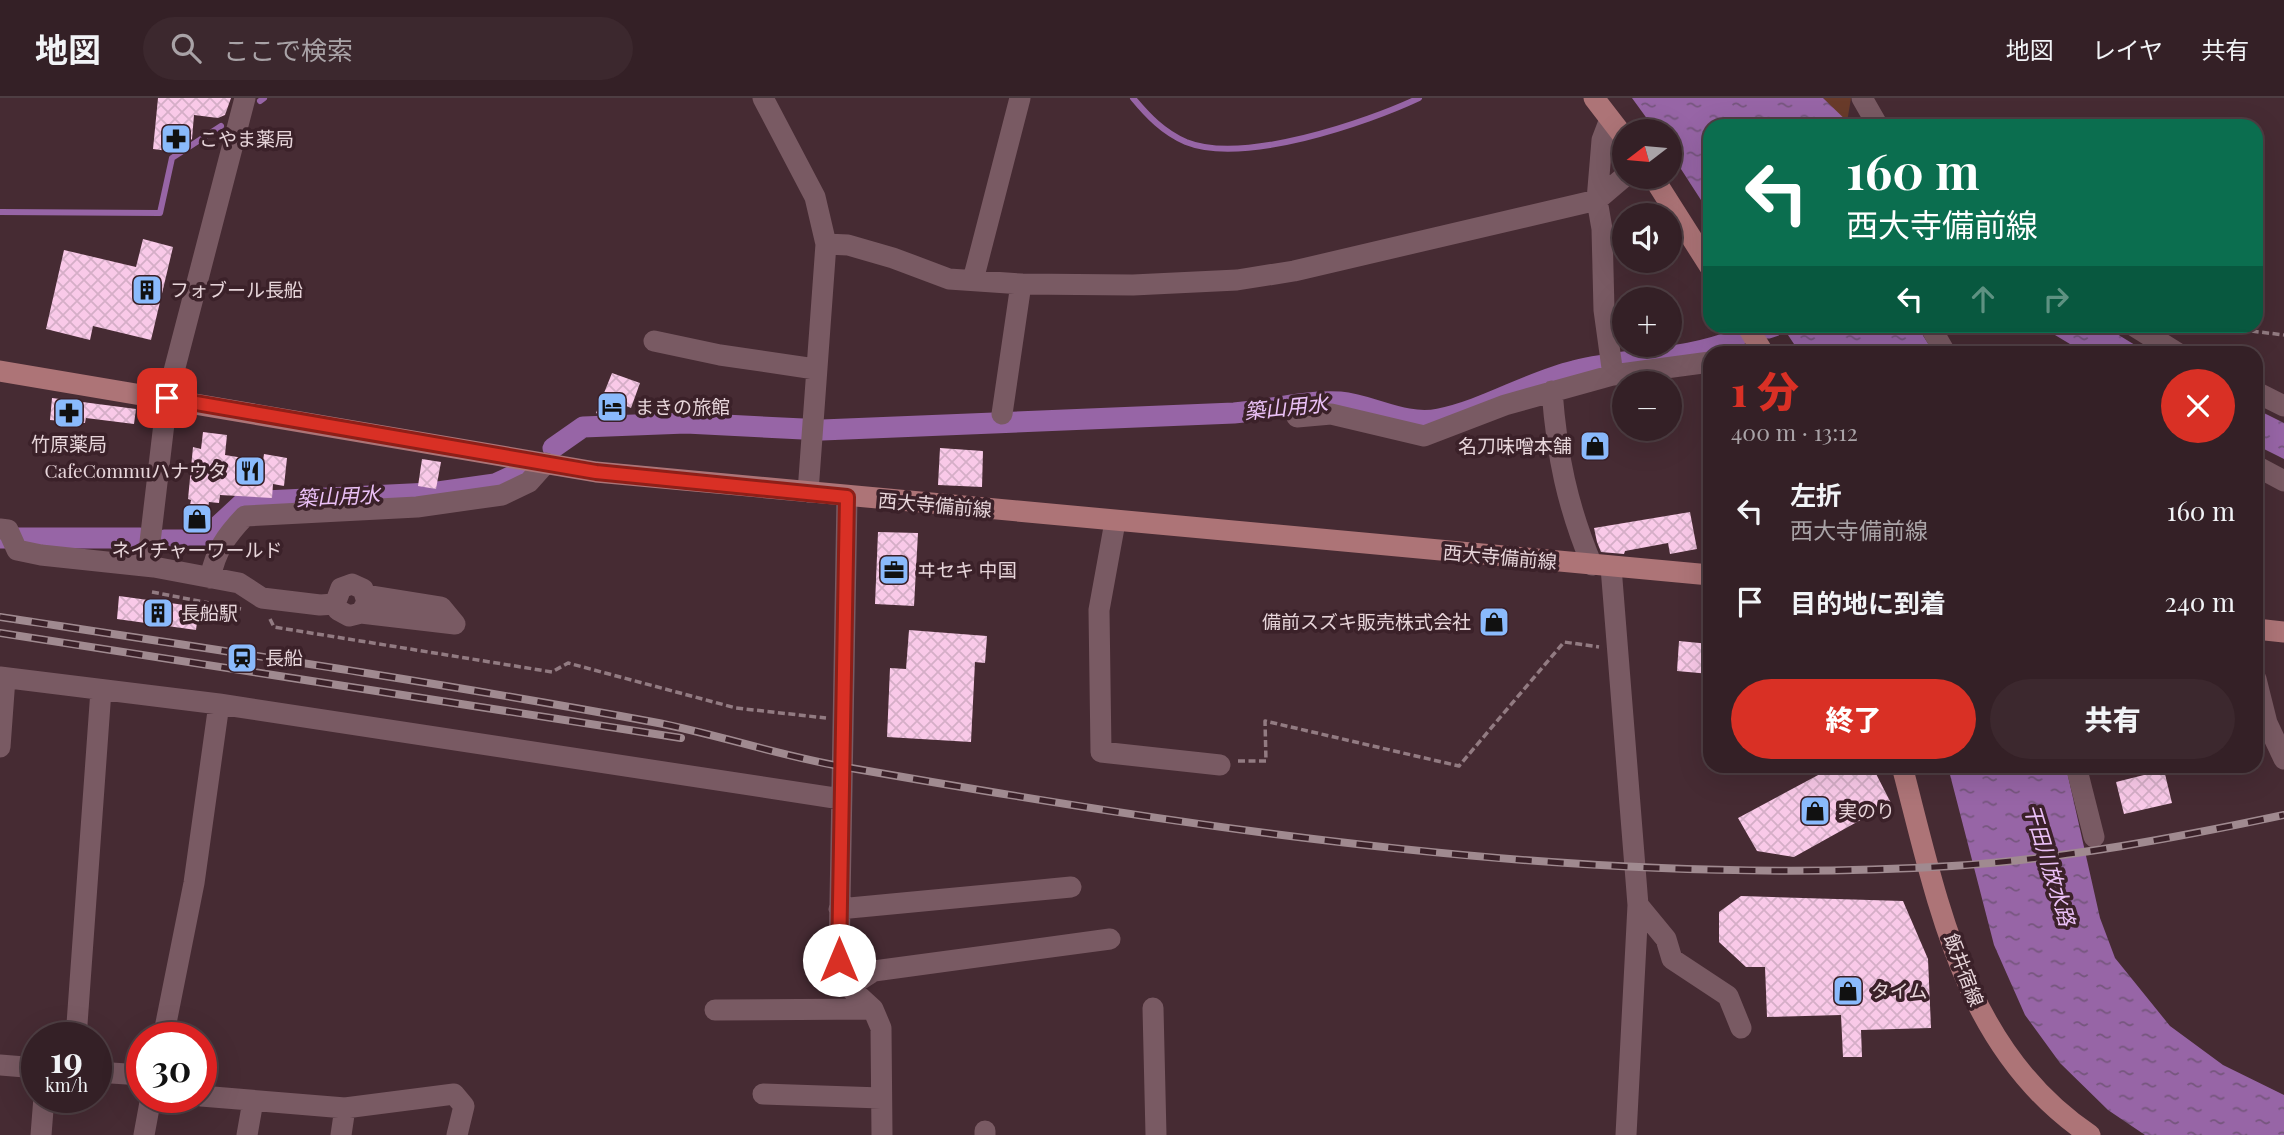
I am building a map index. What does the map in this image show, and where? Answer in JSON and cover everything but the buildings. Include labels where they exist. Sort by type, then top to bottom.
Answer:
[{"type":"main road","points":[[1594,98],[1612,122]]},
{"type":"main road","points":[[1661,189],[1703,256]]},
{"type":"main road","name":"西大寺備前線","points":[[0,371],[596,472],[1703,574]]},
{"type":"main road","points":[[2263,630],[2284,632]]},
{"type":"main road","name":"飯井宿線","points":[[1904,773],[1958,963],[1982,1017],[2012,1063],[2037,1093],[2090,1135]]},
{"type":"street","points":[[154,567],[148,559],[167,398],[245,98]]},
{"type":"street","points":[[763,98],[815,197],[826,244],[808,492]]},
{"type":"street","points":[[974,280],[1020,98]]},
{"type":"street","points":[[1862,98],[1874,119]]},
{"type":"street","points":[[1610,119],[1602,140],[1597,200],[1602,229],[1604,310],[1612,366]]},
{"type":"street","points":[[826,244],[848,245],[893,258],[948,279],[1021,284],[1133,285],[1237,280],[1294,271],[1597,200],[1612,187]]},
{"type":"street","points":[[1002,414],[1021,284]]},
{"type":"street","points":[[2145,333],[2166,346]]},
{"type":"street","points":[[654,341],[720,355],[815,369]]},
{"type":"street","points":[[1297,417],[1331,414],[1423,436],[1552,391],[1612,366],[1703,362]]},
{"type":"street","points":[[1552,391],[1558,459],[1579,533],[1602,566],[1618,650],[1637,905],[1626,1135]]},
{"type":"street","points":[[2263,396],[2284,406]]},
{"type":"street","points":[[210,578],[215,553],[225,536],[245,516],[417,507],[502,495],[529,482],[546,463]]},
{"type":"street","points":[[2263,470],[2284,481]]},
{"type":"street","points":[[847,497],[839,960],[849,987],[873,1009],[881,1028],[882,1135]]},
{"type":"street","points":[[1115,522],[1099,610],[1101,752],[1220,765]]},
{"type":"street","points":[[4,529],[17,550],[154,567],[239,583],[261,598],[320,605],[335,604],[343,614],[349,616],[364,604]]},
{"type":"street","points":[[0,747],[3,677],[219,705],[841,799]]},
{"type":"street","points":[[77,1022],[101,690]]},
{"type":"street","points":[[166,1022],[194,883],[219,705]]},
{"type":"street","points":[[2263,707],[2267,723],[2284,759]]},
{"type":"street","points":[[2078,773],[2094,837]]},
{"type":"street","points":[[839,909],[1071,887]]},
{"type":"street","points":[[1637,905],[1666,939],[1672,959],[1728,996],[1741,1028]]},
{"type":"street","points":[[849,987],[874,971],[1110,939]]},
{"type":"street","points":[[1153,1008],[1156,1135]]},
{"type":"street","points":[[715,1010],[873,1009]]},
{"type":"street","points":[[0,1065],[21,1067]]},
{"type":"street","points":[[217,1098],[345,1108],[454,1094],[464,1106],[457,1135]]},
{"type":"street","points":[[763,1094],[881,1098]]},
{"type":"street","points":[[247,1135],[253,1101]]},
{"type":"street","points":[[341,1135],[345,1108]]},
{"type":"street","points":[[41,1135],[43,1113]]},
{"type":"street","points":[[144,1135],[148,1113]]},
{"type":"path","points":[[2263,332],[2284,335]]},
{"type":"path","points":[[152,592],[254,612]]},
{"type":"path","points":[[267,614],[274,627],[552,672],[568,663],[736,708],[842,719]]},
{"type":"path","points":[[1220,765],[1228,761],[1266,761],[1265,721],[1459,766],[1564,642],[1618,650]]},
{"type":"green space","points":[[1823,98],[1851,98],[1848,119],[1844,119]]},
{"type":"water","points":[[1632,98],[1823,98],[1845,119],[1703,119],[1703,203],[1682,171],[1682,119],[1647,119]]},
{"type":"water","points":[[1787,333],[1921,333],[1930,346],[1795,346]]},
{"type":"water","points":[[2052,333],[2115,333],[2137,346],[2073,346]]},
{"type":"water","points":[[2263,412],[2284,423],[2284,459],[2263,448]]},
{"type":"water","name":"干田川放水路","points":[[1950,773],[2067,773],[2100,918],[2115,958],[2170,1026],[2223,1065],[2284,1095],[2284,1135],[2145,1135],[2108,1110],[2060,1063],[2025,1015],[1994,945]]},
{"type":"waterway","points":[[260,101],[264,98]]},
{"type":"waterway","points":[[1133,98],[1156,123],[1170,133],[1186,142],[1210,148],[1271,145],[1304,138],[1368,119],[1419,98]]},
{"type":"waterway","points":[[0,212],[160,213],[172,158],[221,126]]},
{"type":"waterway","name":"築山用水","points":[[1719,346],[1735,340]]},
{"type":"waterway","name":"築山用水","points":[[822,430],[1234,413],[1327,402],[1352,404],[1413,420],[1439,419],[1574,371],[1703,350]]},
{"type":"waterway","name":"築山用水","points":[[553,448],[583,427],[686,423],[803,429]]},
{"type":"waterway","name":"築山用水","points":[[164,540],[203,540],[244,502],[431,493],[495,484],[523,471]]},
{"type":"waterway","name":"築山用水","points":[[0,538],[140,538]]},
{"type":"railway","points":[[0,617],[572,707],[677,727],[821,762],[1118,812],[1257,832],[1536,861],[1675,869],[1814,871],[1952,866],[2119,846],[2284,815]]},
{"type":"railway","points":[[0,633],[681,738]]},
{"type":"place","name":"こやま薬局","points":[[176,139]]},
{"type":"place","name":"フォブール長船","points":[[147,290]]},
{"type":"place","name":"まきの旅館","points":[[612,407]]},
{"type":"place","name":"竹原薬局","points":[[69,413]]},
{"type":"place","name":"名刀味噌本舗","points":[[1595,446]]},
{"type":"place","name":"CafeCommuハナウタ","points":[[250,471]]},
{"type":"place","name":"ネイチャーワールド","points":[[197,519]]},
{"type":"place","name":"ヰセキ 中国","points":[[894,570]]},
{"type":"place","name":"長船駅","points":[[158,613]]},
{"type":"place","name":"備前スズキ販売株式会社","points":[[1494,622]]},
{"type":"place","name":"長船","points":[[242,658]]},
{"type":"place","name":"実のり","points":[[1815,811]]},
{"type":"place","name":"タイム","points":[[1848,991]]},
{"type":"route","points":[[167,398],[596,472],[847,497],[839,960]]}]
